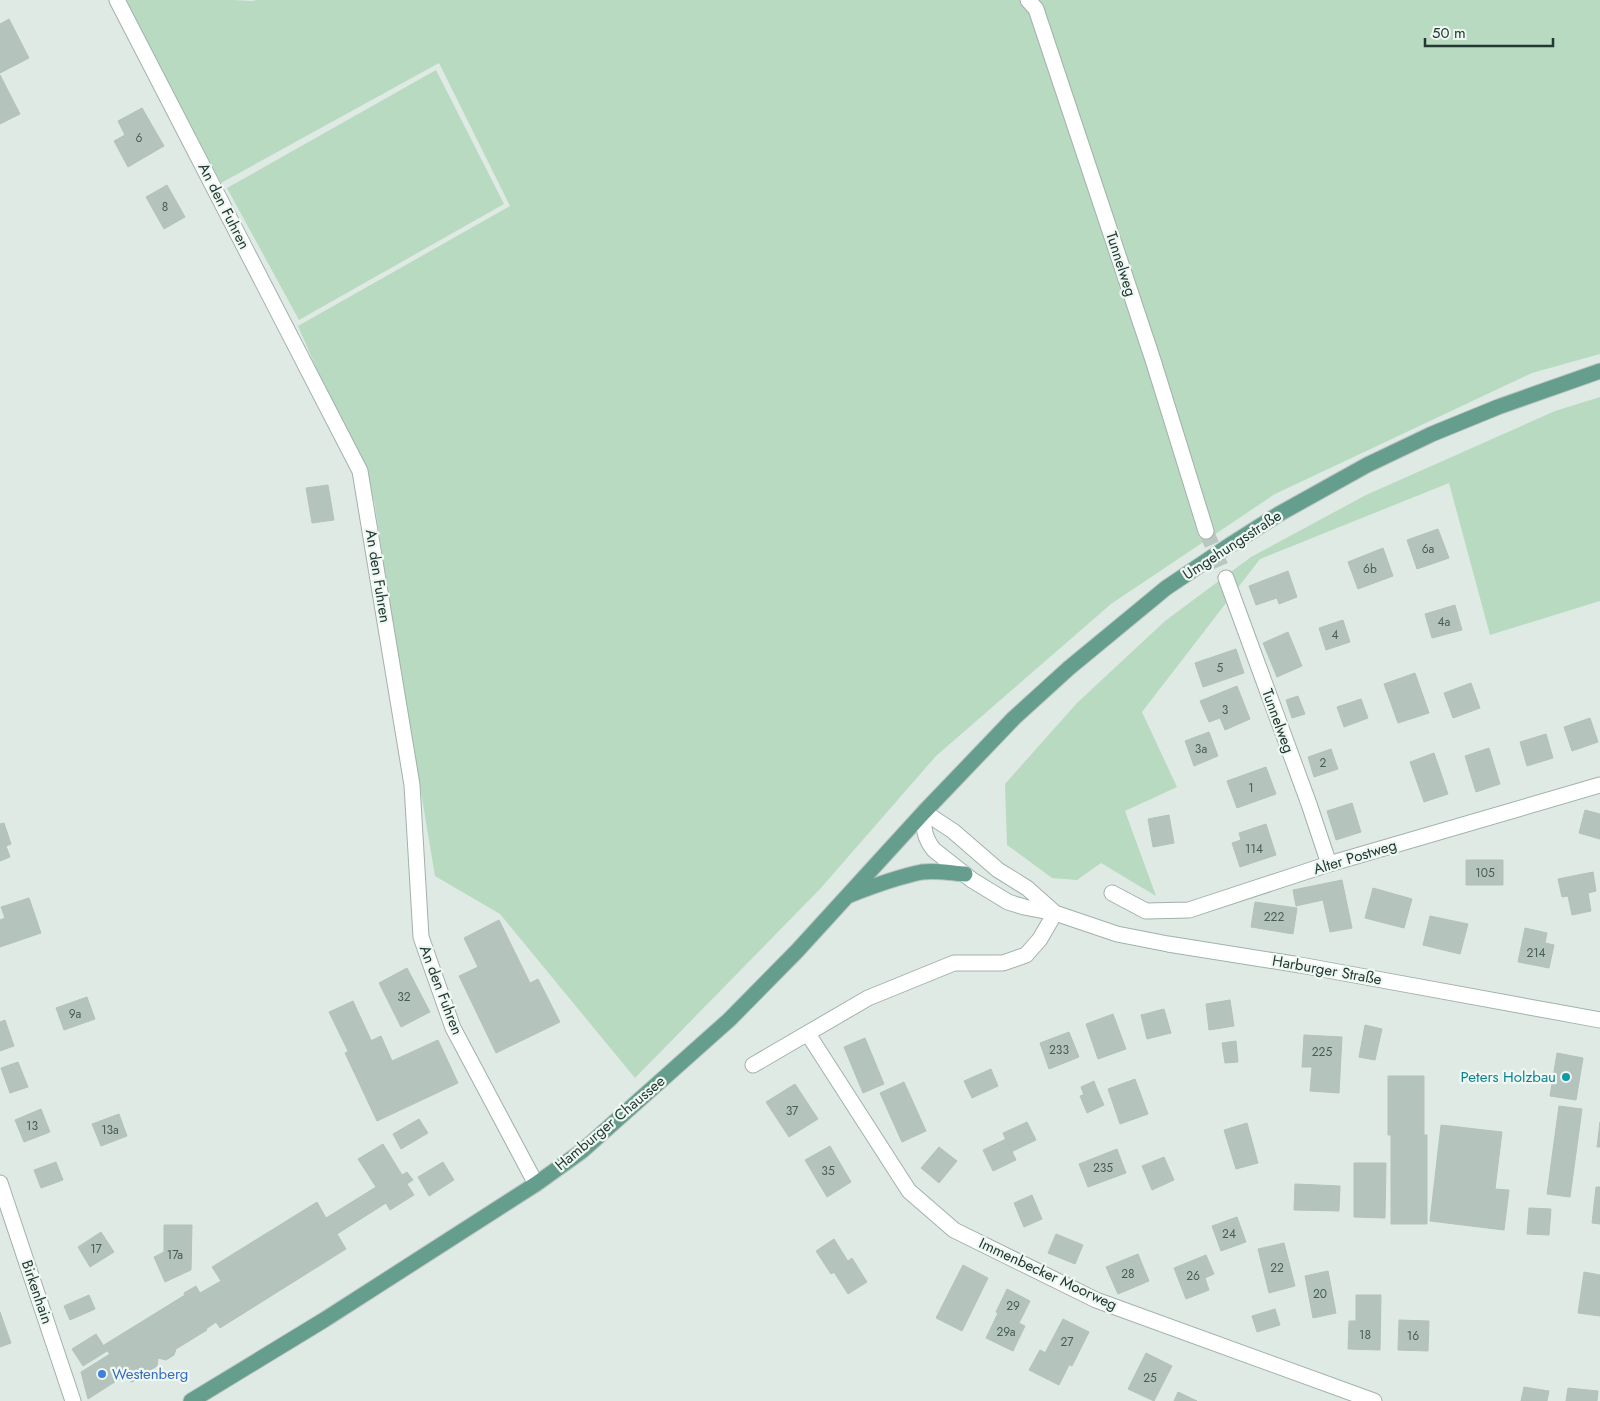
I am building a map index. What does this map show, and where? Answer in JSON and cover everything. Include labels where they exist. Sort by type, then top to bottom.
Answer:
[{"type":"main road","name":"Umgehungsstraße","points":[[924,812],[1014,718],[1069,668],[1166,588],[1230,544],[1279,514],[1367,465],[1432,434],[1498,407],[1600,371]]},
{"type":"main road","name":"Hamburger Chaussee","points":[[191,1401],[324,1320],[536,1184],[582,1151],[729,1020],[797,952],[924,812]]},
{"type":"main road","points":[[849,895],[884,882],[923,872],[965,874]]},
{"type":"street","name":"An den Fuhren","points":[[117,0],[360,471],[412,785],[421,937],[454,1028],[536,1184]]},
{"type":"street","name":"Tunnelweg","points":[[1028,0],[1036,9],[1153,360],[1206,531]]},
{"type":"street","name":"Tunnelweg","points":[[1226,578],[1309,804],[1329,864]]},
{"type":"street","name":"Alter Postweg","points":[[1112,893],[1146,910],[1189,910],[1329,864],[1600,785]]},
{"type":"street","name":"Harburger Straße","points":[[1055,914],[1027,888],[998,870],[953,831],[924,812],[923,825],[934,850],[965,874],[1008,902],[1024,907],[1055,914],[1117,934],[1300,965],[1600,1020]]},
{"type":"street","points":[[753,1066],[868,998],[954,963],[1003,963],[1026,955],[1040,939],[1055,914]]},
{"type":"street","name":"Immenbecker Moorweg","points":[[808,1034],[910,1191],[954,1230],[1096,1300],[1374,1401]]},
{"type":"street","name":"Birkenhain","points":[[0,1182],[72,1401]]},
{"type":"green space","points":[[124,0],[1600,0],[1600,354],[1532,373],[1275,494],[1111,604],[936,756],[820,889],[635,1078],[500,914],[435,876],[374,500],[298,326],[510,206],[439,63],[221,183]]},
{"type":"green space","points":[[436,70],[504,204],[299,320],[227,188]]},
{"type":"green space","points":[[1600,397],[1600,601],[1490,635],[1449,483],[1260,559],[1142,712],[1177,787],[1125,811],[1156,896],[1101,863],[1077,880],[1052,878],[1007,845],[1005,784],[1077,703],[1165,621],[1251,557],[1366,495],[1555,411]]},
{"type":"building","points":[[9,19],[29,58],[0,73],[0,24]]},
{"type":"building","points":[[0,75],[20,114],[0,124]]},
{"type":"building","points":[[142,108],[164,146],[128,167],[114,141],[125,135],[118,121]]},
{"type":"building","points":[[167,185],[185,217],[164,229],[146,197]]},
{"type":"building","points":[[328,485],[334,520],[312,523],[306,488]]},
{"type":"building","points":[[1438,529],[1449,558],[1417,569],[1407,540]]},
{"type":"building","points":[[1383,548],[1393,576],[1358,589],[1348,562]]},
{"type":"building","points":[[1288,571],[1297,597],[1279,604],[1277,598],[1256,605],[1249,586]]},
{"type":"building","points":[[1455,605],[1462,630],[1432,638],[1425,614]]},
{"type":"building","points":[[1343,620],[1350,642],[1326,650],[1319,628]]},
{"type":"building","points":[[1288,632],[1302,666],[1277,677],[1263,643]]},
{"type":"building","points":[[1236,649],[1244,673],[1203,687],[1195,663]]},
{"type":"building","points":[[1415,673],[1429,713],[1398,723],[1384,684]]},
{"type":"building","points":[[1471,683],[1480,708],[1453,718],[1444,693]]},
{"type":"building","points":[[1237,686],[1250,719],[1225,730],[1220,718],[1209,722],[1200,701]]},
{"type":"building","points":[[1298,696],[1305,714],[1292,718],[1286,700]]},
{"type":"building","points":[[1361,699],[1368,718],[1344,727],[1337,707]]},
{"type":"building","points":[[1590,718],[1598,742],[1572,751],[1564,727]]},
{"type":"building","points":[[1209,732],[1218,756],[1194,766],[1185,741]]},
{"type":"building","points":[[1546,734],[1553,758],[1527,766],[1520,742]]},
{"type":"building","points":[[1489,748],[1500,784],[1476,792],[1465,756]]},
{"type":"building","points":[[1331,749],[1338,769],[1314,777],[1308,757]]},
{"type":"building","points":[[1434,753],[1448,794],[1424,802],[1410,762]]},
{"type":"building","points":[[1266,767],[1276,794],[1237,808],[1227,781]]},
{"type":"building","points":[[1352,803],[1361,832],[1336,840],[1327,811]]},
{"type":"building","points":[[1585,810],[1600,814],[1600,839],[1579,833]]},
{"type":"building","points":[[1169,815],[1174,843],[1153,847],[1148,819]]},
{"type":"building","points":[[4,823],[11,844],[6,846],[10,857],[0,861],[0,824]]},
{"type":"building","points":[[1266,824],[1276,855],[1240,867],[1232,843],[1241,840],[1239,833]]},
{"type":"building","points":[[1466,860],[1503,860],[1503,885],[1466,885]]},
{"type":"building","points":[[1593,872],[1596,891],[1588,893],[1591,911],[1572,915],[1568,896],[1562,897],[1558,879]]},
{"type":"building","points":[[1342,880],[1352,928],[1330,932],[1323,900],[1296,906],[1293,890]]},
{"type":"building","points":[[1373,888],[1412,899],[1404,928],[1365,918]]},
{"type":"building","points":[[29,898],[41,933],[0,947],[0,920],[5,918],[1,907]]},
{"type":"building","points":[[1255,902],[1297,908],[1293,934],[1251,927]]},
{"type":"building","points":[[1430,916],[1468,924],[1460,954],[1423,945]]},
{"type":"building","points":[[499,920],[530,983],[538,979],[560,1022],[496,1053],[459,976],[478,967],[464,938]]},
{"type":"building","points":[[1525,928],[1547,933],[1545,943],[1554,945],[1549,968],[1518,962]]},
{"type":"building","points":[[407,968],[430,1012],[401,1027],[379,983]]},
{"type":"building","points":[[87,997],[95,1019],[64,1030],[56,1008]]},
{"type":"building","points":[[1230,1000],[1234,1026],[1209,1030],[1206,1004]]},
{"type":"building","points":[[353,1001],[371,1040],[348,1051],[329,1012]]},
{"type":"building","points":[[1164,1009],[1171,1033],[1147,1039],[1141,1015]]},
{"type":"building","points":[[1113,1014],[1126,1049],[1098,1059],[1086,1024]]},
{"type":"building","points":[[5,1020],[14,1046],[0,1051],[0,1022]]},
{"type":"building","points":[[1365,1025],[1382,1029],[1375,1060],[1359,1057]]},
{"type":"building","points":[[1069,1032],[1079,1057],[1049,1069],[1040,1043]]},
{"type":"building","points":[[1304,1035],[1342,1037],[1339,1093],[1310,1091],[1312,1067],[1302,1067]]},
{"type":"building","points":[[381,1036],[392,1061],[438,1040],[458,1083],[377,1121],[345,1053]]},
{"type":"building","points":[[865,1038],[884,1084],[863,1093],[844,1047]]},
{"type":"building","points":[[1236,1041],[1238,1062],[1225,1063],[1222,1043]]},
{"type":"building","name":"Peters Holzbau","points":[[1557,1053],[1583,1058],[1576,1100],[1550,1096]]},
{"type":"building","points":[[18,1062],[28,1087],[10,1093],[1,1068]]},
{"type":"building","points":[[991,1069],[998,1086],[972,1098],[964,1081]]},
{"type":"building","points":[[1388,1076],[1424,1076],[1424,1135],[1388,1135]]},
{"type":"building","points":[[1135,1079],[1148,1114],[1120,1124],[1108,1089]]},
{"type":"building","points":[[1094,1081],[1097,1089],[1084,1095],[1081,1087]]},
{"type":"building","points":[[904,1082],[926,1131],[902,1142],[880,1093]]},
{"type":"building","points":[[795,1084],[818,1119],[789,1137],[766,1102]]},
{"type":"building","points":[[1097,1089],[1104,1105],[1087,1113],[1080,1096]]},
{"type":"building","points":[[1559,1106],[1582,1109],[1570,1197],[1547,1194]]},
{"type":"building","points":[[41,1109],[50,1132],[24,1142],[15,1120]]},
{"type":"building","points":[[119,1114],[127,1136],[101,1146],[92,1124]]},
{"type":"building","points":[[419,1119],[428,1133],[401,1149],[393,1134]]},
{"type":"building","points":[[1027,1122],[1036,1140],[1011,1152],[1003,1133]]},
{"type":"building","points":[[1600,1122],[1600,1147],[1597,1147]]},
{"type":"building","points":[[1247,1123],[1258,1163],[1236,1169],[1224,1130]]},
{"type":"building","points":[[1441,1125],[1502,1132],[1495,1189],[1509,1190],[1504,1230],[1430,1221]]},
{"type":"building","points":[[1391,1135],[1427,1135],[1427,1224],[1391,1224]]},
{"type":"building","points":[[1006,1139],[1016,1160],[993,1171],[983,1150]]},
{"type":"building","points":[[383,1144],[402,1175],[407,1172],[413,1180],[407,1184],[414,1195],[390,1210],[386,1203],[337,1234],[346,1249],[220,1328],[216,1322],[207,1330],[176,1349],[174,1355],[166,1360],[158,1358],[157,1366],[149,1371],[141,1368],[140,1377],[132,1382],[124,1378],[104,1345],[185,1295],[184,1293],[196,1286],[200,1293],[221,1281],[212,1267],[317,1202],[326,1218],[376,1187],[358,1159]]},
{"type":"building","points":[[830,1146],[851,1182],[827,1197],[805,1160]]},
{"type":"building","points":[[939,1147],[957,1161],[939,1183],[921,1168]]},
{"type":"building","points":[[1117,1149],[1126,1173],[1088,1187],[1079,1164]]},
{"type":"building","points":[[1164,1157],[1174,1180],[1152,1190],[1142,1166]]},
{"type":"building","points":[[56,1162],[63,1180],[41,1188],[34,1170]]},
{"type":"building","points":[[443,1162],[454,1180],[429,1196],[418,1177]]},
{"type":"building","points":[[1354,1163],[1386,1163],[1385,1218],[1354,1217]]},
{"type":"building","points":[[1295,1184],[1340,1186],[1339,1211],[1294,1210]]},
{"type":"building","points":[[1596,1187],[1600,1187],[1600,1224],[1592,1223]]},
{"type":"building","points":[[1032,1195],[1042,1219],[1024,1227],[1014,1203]]},
{"type":"building","points":[[1529,1208],[1551,1209],[1549,1235],[1527,1234]]},
{"type":"building","points":[[1237,1217],[1246,1242],[1221,1251],[1212,1226]]},
{"type":"building","points":[[164,1225],[192,1225],[191,1270],[165,1282],[154,1257],[164,1252]]},
{"type":"building","points":[[101,1232],[114,1252],[90,1267],[78,1247]]},
{"type":"building","points":[[1056,1234],[1083,1245],[1075,1264],[1048,1253]]},
{"type":"building","points":[[834,1239],[849,1263],[831,1274],[816,1251]]},
{"type":"building","points":[[1284,1243],[1295,1286],[1269,1293],[1258,1249]]},
{"type":"building","points":[[1138,1254],[1149,1281],[1118,1294],[1106,1267]]},
{"type":"building","points":[[1206,1255],[1214,1274],[1205,1278],[1209,1290],[1186,1299],[1174,1268]]},
{"type":"building","points":[[852,1258],[867,1282],[848,1294],[834,1272],[849,1263],[848,1261]]},
{"type":"building","points":[[963,1265],[988,1278],[962,1331],[936,1318]]},
{"type":"building","points":[[1328,1271],[1336,1313],[1313,1318],[1305,1276]]},
{"type":"building","points":[[1584,1272],[1600,1275],[1600,1316],[1578,1313]]},
{"type":"building","points":[[1007,1289],[1030,1301],[1019,1323],[996,1312]]},
{"type":"building","points":[[89,1295],[95,1309],[70,1320],[64,1306]]},
{"type":"building","points":[[1356,1295],[1381,1295],[1380,1350],[1348,1349],[1349,1321],[1356,1321]]},
{"type":"building","points":[[1275,1309],[1280,1325],[1257,1332],[1252,1316]]},
{"type":"building","points":[[0,1312],[11,1343],[0,1347]]},
{"type":"building","points":[[998,1313],[1025,1326],[1013,1351],[986,1338]]},
{"type":"building","points":[[1063,1319],[1089,1332],[1072,1366],[1045,1353]]},
{"type":"building","points":[[1399,1320],[1429,1321],[1428,1351],[1398,1350]]},
{"type":"building","points":[[96,1334],[107,1351],[83,1366],[72,1349]]},
{"type":"building","points":[[1040,1350],[1069,1365],[1059,1385],[1029,1370]]},
{"type":"building","points":[[1146,1353],[1172,1366],[1154,1401],[1128,1389]]},
{"type":"building","name":"Westenberg","points":[[110,1354],[124,1376],[88,1399],[81,1372]]},
{"type":"building","points":[[1524,1387],[1549,1391],[1547,1401],[1521,1401]]},
{"type":"building","points":[[1568,1388],[1598,1391],[1597,1401],[1566,1401]]},
{"type":"building","points":[[1178,1392],[1197,1401],[1174,1401]]},
{"type":"tunnel","points":[[1206,531],[1226,578]]},
{"type":"place","name":"Peters Holzbau","points":[[1566,1077]]},
{"type":"place","name":"Westenberg","points":[[102,1374]]}]
